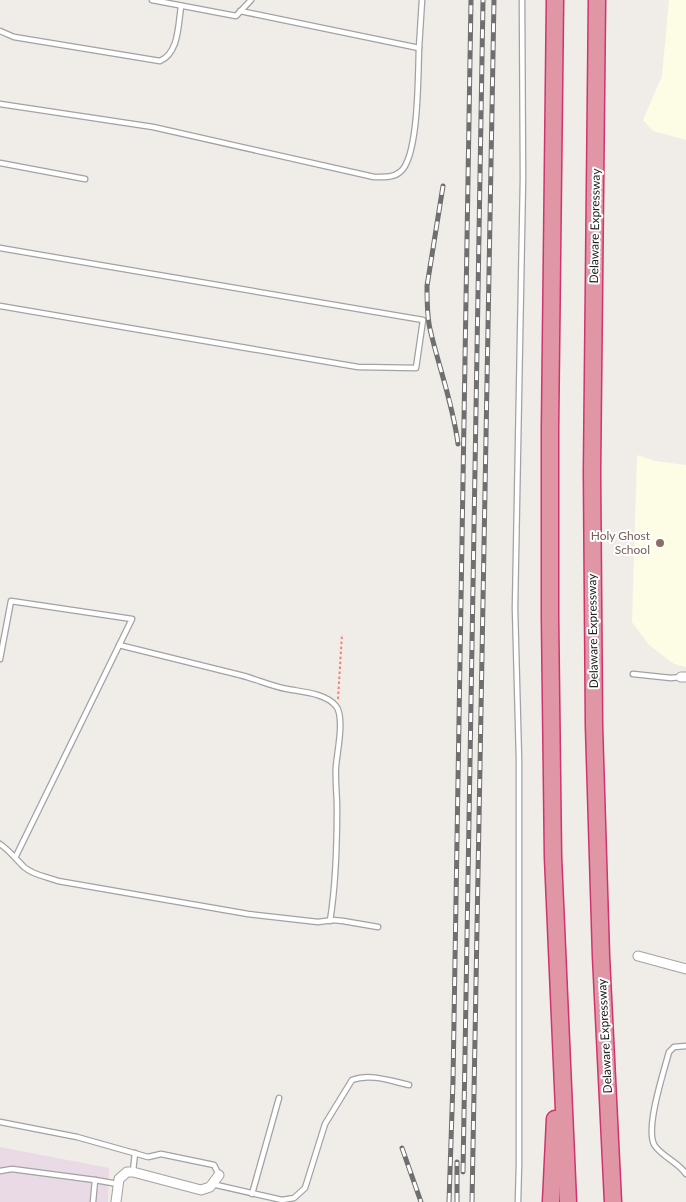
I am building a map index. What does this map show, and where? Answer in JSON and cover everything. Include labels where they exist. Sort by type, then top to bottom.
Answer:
[{"type":"highway","points":[[554,0],[550,618],[553,857],[568,1202]]},
{"type":"highway","name":"Delaware Expressway","points":[[597,0],[592,472],[594,726],[602,975],[614,1199]]},
{"type":"highway","points":[[551,1202],[555,1110],[562,1062]]},
{"type":"street","points":[[638,956],[686,969]]},
{"type":"street","points":[[116,1202],[118,1184],[127,1172],[197,1189],[206,1189],[219,1175]]},
{"type":"lane","points":[[152,0],[236,16],[251,0]]},
{"type":"lane","points":[[0,104],[152,127],[374,177],[390,177],[401,172],[408,159],[413,138],[417,102],[422,0]]},
{"type":"lane","points":[[518,1202],[519,760],[515,608],[522,178],[522,0]]},
{"type":"lane","points":[[0,31],[14,37],[160,61],[166,59],[174,49],[182,6]]},
{"type":"lane","points":[[240,11],[419,48]]},
{"type":"lane","points":[[0,163],[85,179]]},
{"type":"lane","points":[[0,248],[423,320],[416,368],[367,367],[0,306]]},
{"type":"lane","points":[[0,659],[11,601],[132,619],[16,856]]},
{"type":"lane","points":[[119,645],[240,675],[287,689],[302,690],[322,697],[336,706],[339,712],[340,723],[336,770],[336,850],[330,921]]},
{"type":"lane","points":[[633,674],[671,678],[684,677]]},
{"type":"lane","points":[[0,844],[16,856],[26,868],[39,875],[58,881],[248,914],[378,927]]},
{"type":"lane","points":[[686,1046],[674,1047],[668,1052],[653,1114],[651,1132],[653,1143],[658,1150],[664,1157],[680,1166],[686,1174]]},
{"type":"lane","points":[[212,1184],[282,1200],[294,1198],[305,1188],[325,1124],[352,1080],[360,1077],[376,1077],[410,1085]]},
{"type":"lane","points":[[252,1194],[279,1098]]},
{"type":"lane","points":[[0,1122],[77,1137],[148,1157],[161,1154],[214,1165],[219,1175]]},
{"type":"lane","points":[[133,1172],[135,1153]]},
{"type":"lane","points":[[0,1171],[12,1169],[118,1184]]},
{"type":"lane","points":[[93,1202],[95,1180]]},
{"type":"path","points":[[336,706],[339,694],[342,634]]},
{"type":"shaded area","points":[[669,0],[686,0],[686,140],[653,131],[643,120],[662,76]]},
{"type":"shaded area","name":"Holy Ghost School","points":[[637,455],[655,461],[686,465],[686,667],[674,664],[649,645],[632,622]]},
{"type":"shaded area","points":[[0,1147],[109,1168],[108,1202],[0,1202]]},
{"type":"railway","points":[[449,1202],[453,1081],[471,0]]},
{"type":"railway","points":[[463,1172],[483,0]]},
{"type":"railway","points":[[472,1202],[494,0]]},
{"type":"railway","points":[[443,186],[427,286],[427,308],[430,329],[449,400],[458,444]]},
{"type":"railway","points":[[402,1148],[421,1202]]},
{"type":"railway","points":[[457,1162],[457,1202]]},
{"type":"place","name":"Holy Ghost School","points":[[660,543]]}]
